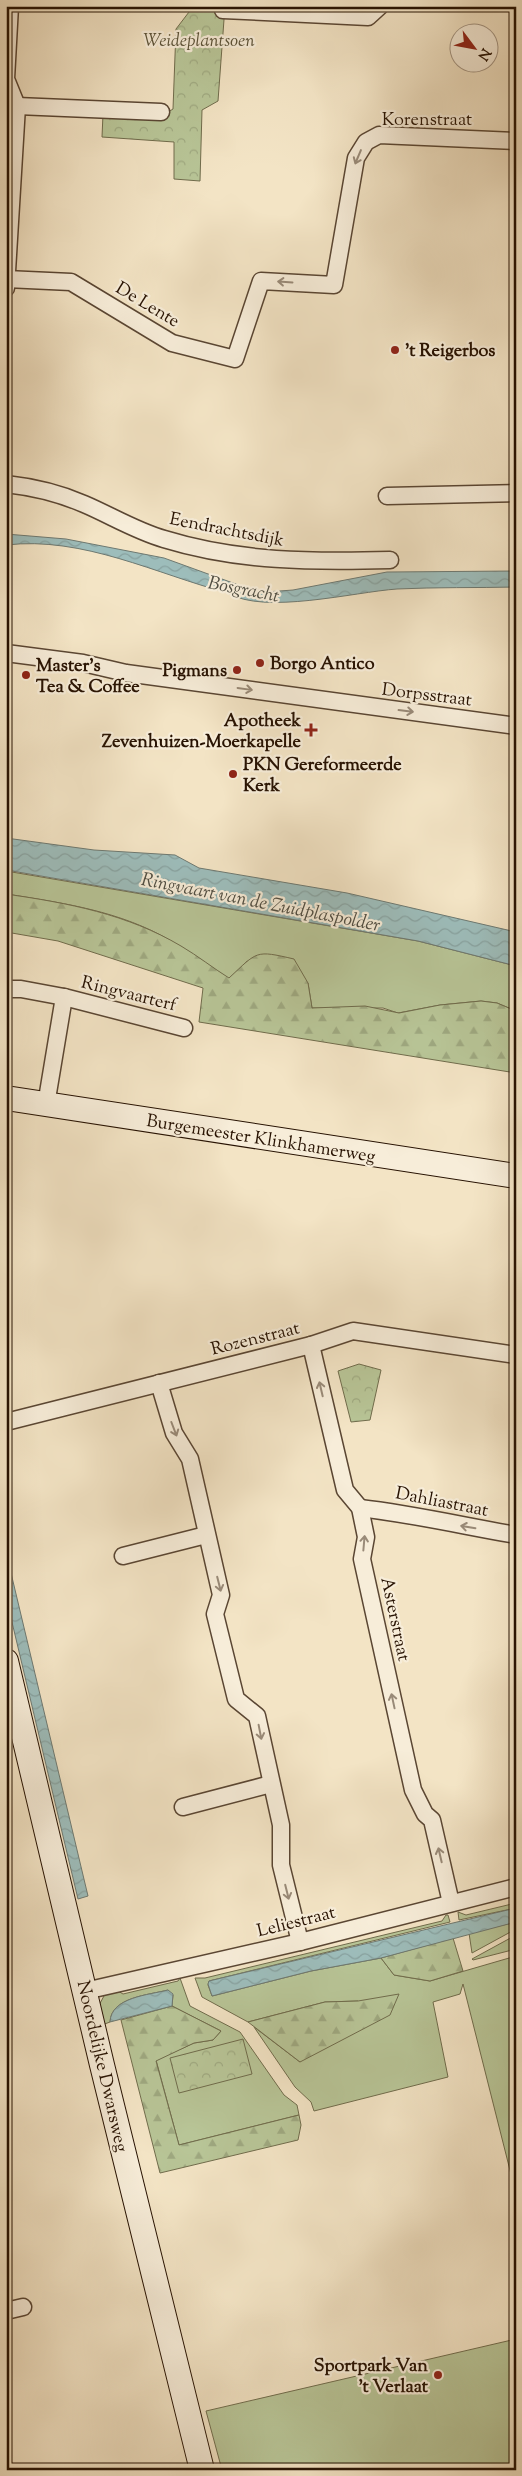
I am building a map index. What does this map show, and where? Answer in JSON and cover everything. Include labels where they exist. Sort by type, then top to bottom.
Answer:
[{"type":"street","points":[[7,283],[17,106],[6,79],[10,6]]},
{"type":"street","points":[[223,10],[368,17],[380,6]]},
{"type":"street","points":[[17,106],[161,112]]},
{"type":"street","name":"Korenstraat","points":[[334,285],[356,158],[366,142],[379,135],[516,141]]},
{"type":"street","name":"De Lente","points":[[7,283],[71,282],[84,288],[172,343],[235,359],[261,281],[334,285]]},
{"type":"street","name":"Eendrachtsdijk","points":[[6,484],[52,492],[82,503],[163,539],[213,551],[293,562],[390,560]]},
{"type":"street","points":[[387,496],[516,494]]},
{"type":"street","name":"Dorpsstraat","points":[[6,653],[83,663],[126,673],[173,680],[516,726]]},
{"type":"street","name":"Ringvaarterf","points":[[6,989],[21,989],[64,997],[184,1028]]},
{"type":"street","name":"Ringvaarterf","points":[[46,1105],[64,997]]},
{"type":"street","name":"Burgemeester Klinkhamerweg","points":[[6,1098],[516,1176]]},
{"type":"street","name":"Rozenstraat","points":[[6,1422],[311,1345],[353,1331],[516,1355]]},
{"type":"street","name":"Asterstraat","points":[[311,1345],[345,1490],[360,1508],[366,1538],[362,1559],[411,1781],[425,1814],[432,1820],[451,1902]]},
{"type":"street","points":[[159,1382],[174,1433],[190,1458],[221,1595],[215,1614],[236,1699],[257,1716],[281,1825],[281,1865],[300,1942]]},
{"type":"street","name":"Dahliastraat","points":[[360,1508],[407,1513],[442,1523],[516,1535]]},
{"type":"street","points":[[123,1556],[206,1535]]},
{"type":"street","name":"Noordelijke Dwarsweg","points":[[6,1661],[202,2470]]},
{"type":"street","points":[[183,1807],[271,1784]]},
{"type":"street","name":"Leliestraat","points":[[85,1991],[300,1942],[451,1902],[516,1887]]},
{"type":"street","points":[[6,2311],[23,2307]]},
{"type":"green space","name":"Weideplantsoen","points":[[190,6],[225,6],[218,101],[202,110],[200,181],[174,179],[174,142],[102,137],[103,114],[162,116],[173,109],[176,29],[189,12]]},
{"type":"green space","points":[[6,871],[418,941],[516,966],[516,1011],[497,1003],[481,1001],[440,1005],[398,1013],[383,1008],[312,1008],[308,983],[247,961],[229,979],[178,945],[132,922],[91,910],[6,894]]},
{"type":"green space","points":[[6,894],[52,901],[96,911],[140,926],[181,946],[229,978],[246,962],[258,955],[271,954],[294,959],[308,983],[312,1008],[365,1006],[399,1013],[440,1005],[481,1001],[497,1003],[516,1011],[516,1073],[199,1022],[203,988],[58,941],[6,932]]},
{"type":"green space","points":[[359,1364],[381,1370],[370,1420],[351,1422],[338,1371]]},
{"type":"green space","points":[[516,1903],[516,1908],[459,1920],[458,1912],[466,1915]]},
{"type":"green space","points":[[448,1915],[450,1922],[209,1981],[208,1985],[212,1996],[311,1971],[381,1958],[394,1975],[430,1981],[516,1956],[516,2194],[463,1984],[460,1994],[433,2002],[448,2077],[314,2111],[311,2102],[295,2087],[254,2027],[300,2062],[358,2001],[325,2002],[248,2022],[202,1997],[195,1978],[205,1978],[442,1921]]},
{"type":"green space","points":[[516,1922],[516,1929],[472,1953],[469,1933]]},
{"type":"green space","points":[[516,1935],[516,1949],[472,1959]]},
{"type":"green space","points":[[453,1938],[463,1971],[430,1981],[394,1975],[381,1958]]},
{"type":"green space","points":[[180,1978],[190,2006],[240,2032],[284,2095],[297,2105],[299,2115],[179,2145],[156,2060],[194,2043],[213,2040],[221,2031],[172,2006],[173,1995],[168,1990],[132,1998],[124,2002],[112,2014],[110,2022],[102,2025],[97,2009],[105,1994],[118,1991],[123,1994],[178,1981]]},
{"type":"green space","points":[[399,1994],[390,2015],[300,2062],[248,2022],[325,2002],[358,2001]]},
{"type":"green space","points":[[172,2006],[221,2031],[213,2040],[194,2043],[156,2061],[179,2145],[299,2115],[301,2125],[298,2140],[160,2173],[121,2020]]},
{"type":"green space","points":[[243,2039],[252,2074],[179,2093],[170,2058]]},
{"type":"green space","name":"Sportpark Van 't Verlaat","points":[[516,2339],[516,2470],[222,2470],[206,2411]]},
{"type":"water","name":"Bosgracht","points":[[6,534],[66,539],[164,558],[244,587],[266,592],[293,590],[387,572],[516,571],[516,587],[397,589],[310,600],[264,602],[244,599],[119,558],[91,551],[35,544],[6,545]]},
{"type":"water","name":"Ringvaart van de Zuidplaspolder","points":[[6,838],[94,850],[175,855],[199,868],[347,893],[516,932],[516,966],[418,941],[6,870]]},
{"type":"water","points":[[6,1552],[88,1896],[78,1899],[6,1597]]},
{"type":"water","points":[[516,1908],[516,1922],[381,1958],[311,1971],[212,1996],[208,1984],[209,1981]]},
{"type":"water","points":[[168,1990],[173,1994],[172,2006],[110,2022],[112,2014],[124,2002],[132,1998]]},
{"type":"place","name":"'t Reigerbos","points":[[395,350]]},
{"type":"place","name":"Borgo Antico","points":[[260,663]]},
{"type":"place","name":"Pigmans","points":[[237,670]]},
{"type":"place","name":"Master's Tea & Coffee","points":[[26,675]]},
{"type":"place","name":"Apotheek Zevenhuizen-Moerkapelle","points":[[311,730]]},
{"type":"place","name":"PKN Gereformeerde Kerk","points":[[233,774]]},
{"type":"place","name":"Sportpark Van 't Verlaat","points":[[438,2375]]}]
